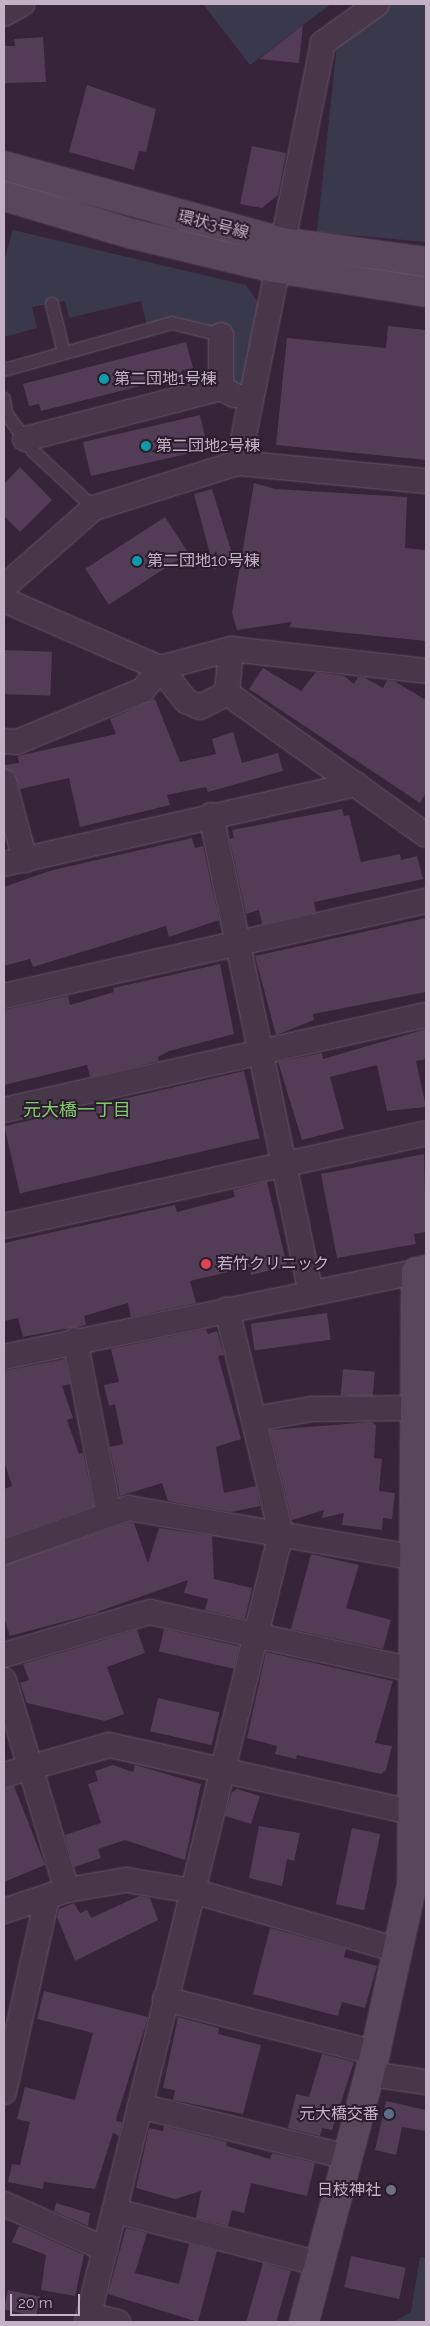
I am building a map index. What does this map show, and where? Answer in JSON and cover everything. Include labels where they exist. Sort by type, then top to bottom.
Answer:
[{"type":"street","points":[[4,14],[22,4]]},
{"type":"street","points":[[238,463],[275,268],[323,43],[377,4]]},
{"type":"street","name":"環状3号線","points":[[4,166],[282,242],[426,262]]},
{"type":"street","name":"環状3号線","points":[[4,196],[132,234],[275,268],[426,292]]},
{"type":"street","points":[[221,335],[221,388]]},
{"type":"street","points":[[24,438],[221,388],[249,404]]},
{"type":"street","points":[[4,587],[94,508],[238,463],[426,481]]},
{"type":"street","points":[[4,600],[160,668],[186,701],[200,707],[226,693]]},
{"type":"street","points":[[226,693],[231,649]]},
{"type":"street","points":[[4,741],[17,742],[143,690],[160,668],[231,649],[426,671]]},
{"type":"street","points":[[226,693],[426,835]]},
{"type":"street","points":[[4,782],[14,862],[210,815],[356,784]]},
{"type":"street","points":[[210,815],[240,943],[283,1166],[311,1292]]},
{"type":"street","points":[[4,996],[426,901]]},
{"type":"street","points":[[4,1110],[426,1015]]},
{"type":"street","points":[[4,1226],[426,1133]]},
{"type":"street","points":[[4,1357],[227,1308],[421,1271],[420,1518],[411,1557],[419,1636],[410,1669],[419,1765],[412,1812],[419,1885],[398,1950],[372,2063],[304,2322]]},
{"type":"street","points":[[118,2322],[88,2319],[116,2210],[165,1999],[260,1634],[281,1533],[227,1308]]},
{"type":"street","points":[[75,1340],[109,1513]]},
{"type":"street","points":[[255,1419],[312,1409],[421,1408]]},
{"type":"street","points":[[4,1552],[109,1513],[128,1508],[411,1557]]},
{"type":"street","points":[[4,1655],[150,1612],[260,1634],[410,1669]]},
{"type":"street","points":[[4,1680],[29,1767],[57,1894],[13,2016],[4,2092]]},
{"type":"street","points":[[4,1775],[109,1745],[224,1773],[412,1812]]},
{"type":"street","points":[[4,1911],[57,1894],[126,1880],[193,1891],[398,1950]]},
{"type":"street","points":[[165,1999],[372,2063],[426,2082]]},
{"type":"street","points":[[140,2106],[347,2157]]},
{"type":"street","points":[[4,2204],[105,2249]]},
{"type":"street","points":[[116,2210],[319,2264]]},
{"type":"lane","points":[[52,304],[64,353]]},
{"type":"lane","points":[[4,370],[172,324],[221,335]]},
{"type":"lane","points":[[4,399],[5,414],[24,438],[94,508]]},
{"type":"shaded area","points":[[203,4],[331,4],[250,65]]},
{"type":"shaded area","points":[[383,4],[426,4],[426,242],[317,232],[338,36]]},
{"type":"shaded area","points":[[13,230],[246,285],[266,314],[249,404],[218,389],[221,335],[172,323],[148,330],[141,301],[69,318],[65,301],[32,307],[37,328],[4,337],[4,260]]},
{"type":"shaded area","points":[[420,2257],[426,2258],[426,2322],[394,2322],[411,2312]]},
{"type":"building","points":[[303,25],[299,63],[259,59]]},
{"type":"building","points":[[43,37],[46,82],[4,83],[4,46],[15,46],[14,39]]},
{"type":"building","points":[[87,85],[156,109],[146,152],[139,151],[134,170],[69,152]]},
{"type":"building","points":[[252,146],[286,153],[278,195],[262,208],[240,204]]},
{"type":"building","points":[[388,326],[426,330],[426,460],[276,445],[287,338],[386,348]]},
{"type":"building","name":"第二団地1号棟","points":[[186,342],[193,368],[183,371],[184,375],[41,411],[39,404],[29,406],[23,384]]},
{"type":"building","name":"第二団地2号棟","points":[[200,415],[208,449],[91,476],[83,442]]},
{"type":"building","points":[[20,467],[52,500],[20,532],[4,516],[4,484]]},
{"type":"building","points":[[254,483],[275,489],[407,497],[405,548],[426,550],[426,641],[289,627],[292,622],[237,630],[232,613]]},
{"type":"building","points":[[212,489],[235,563],[214,569],[194,494]]},
{"type":"building","name":"第二団地10号棟","points":[[165,517],[188,553],[109,605],[85,569]]},
{"type":"building","points":[[4,650],[52,652],[50,696],[4,694]]},
{"type":"building","points":[[263,668],[301,691],[316,672],[344,676],[354,684],[358,677],[365,678],[383,688],[387,680],[394,681],[426,700],[426,793],[420,803],[249,689]]},
{"type":"building","points":[[155,699],[180,762],[216,754],[212,739],[233,732],[242,763],[278,753],[283,771],[208,792],[206,787],[167,795],[170,805],[80,827],[69,778],[20,789],[14,773],[4,769],[4,765],[19,763],[18,756],[116,734],[110,719]]},
{"type":"building","points":[[342,809],[344,816],[349,815],[361,862],[400,854],[401,860],[417,856],[423,879],[314,902],[316,912],[262,924],[259,910],[246,914],[230,839],[234,838],[232,830]]},
{"type":"building","points":[[192,838],[195,848],[203,846],[219,920],[169,937],[166,926],[33,967],[30,959],[4,966],[4,887],[49,871]]},
{"type":"building","points":[[426,918],[426,992],[313,1014],[314,1020],[276,1035],[255,956]]},
{"type":"building","points":[[220,964],[234,1034],[169,1051],[158,1057],[159,1061],[90,1077],[87,1065],[4,1085],[4,1010],[68,996],[70,1005],[114,992],[113,988]]},
{"type":"building","points":[[426,1029],[426,1059],[416,1061],[426,1107],[387,1111],[377,1065],[330,1077],[344,1129],[302,1140],[278,1062],[322,1053],[323,1059]]},
{"type":"building","points":[[244,1071],[260,1138],[20,1194],[4,1126]]},
{"type":"building","points":[[424,1154],[426,1232],[414,1234],[416,1244],[337,1258],[321,1174]]},
{"type":"building","points":[[267,1182],[287,1266],[251,1275],[250,1267],[190,1281],[196,1303],[131,1317],[128,1303],[84,1316],[86,1325],[23,1337],[18,1318],[4,1321],[4,1243],[175,1205],[177,1212],[235,1197],[233,1190]]},
{"type":"building","points":[[327,1313],[331,1340],[255,1350],[251,1324]]},
{"type":"building","points":[[206,1329],[208,1334],[217,1331],[224,1355],[218,1356],[241,1439],[216,1447],[224,1493],[256,1486],[260,1506],[231,1512],[168,1501],[162,1483],[120,1496],[110,1447],[123,1444],[115,1404],[109,1406],[104,1385],[119,1382],[111,1349]]},
{"type":"building","points":[[65,1359],[70,1384],[62,1386],[73,1418],[67,1420],[79,1454],[83,1453],[94,1506],[4,1538],[4,1489],[12,1486],[4,1461],[4,1371]]},
{"type":"building","points":[[343,1369],[375,1372],[373,1398],[341,1395]]},
{"type":"building","points":[[371,1422],[376,1425],[374,1458],[382,1459],[379,1491],[395,1493],[392,1519],[383,1518],[382,1530],[342,1525],[344,1513],[322,1518],[324,1510],[292,1520],[270,1430]]},
{"type":"building","points":[[129,1522],[134,1523],[148,1563],[159,1528],[212,1536],[214,1579],[252,1588],[245,1619],[205,1610],[208,1599],[184,1593],[188,1580],[97,1612],[100,1612],[10,1636],[4,1618],[4,1565]]},
{"type":"building","points":[[311,1554],[359,1565],[346,1608],[391,1620],[383,1649],[291,1629]]},
{"type":"building","points":[[164,1629],[239,1646],[234,1669],[159,1651]]},
{"type":"building","points":[[137,1630],[145,1653],[107,1667],[124,1714],[105,1721],[27,1703],[20,1683],[29,1680],[23,1664]]},
{"type":"building","points":[[266,1652],[393,1681],[375,1743],[392,1746],[386,1770],[381,1774],[297,1755],[296,1759],[275,1754],[277,1746],[247,1738]]},
{"type":"building","points":[[158,1698],[219,1712],[212,1745],[150,1731]]},
{"type":"building","points":[[113,1765],[133,1772],[135,1765],[201,1784],[185,1860],[125,1840],[98,1849],[101,1858],[74,1867],[65,1835],[101,1823],[88,1784],[98,1781],[95,1771]]},
{"type":"building","points":[[14,1786],[45,1865],[4,1882],[4,1788]]},
{"type":"building","points":[[237,1789],[260,1796],[251,1824],[225,1816],[232,1792]]},
{"type":"building","points":[[259,1826],[300,1833],[294,1861],[287,1859],[282,1886],[249,1878]]},
{"type":"building","points":[[352,1828],[380,1834],[364,1910],[336,1904]]},
{"type":"building","points":[[139,1896],[150,1898],[158,1920],[75,1961],[57,1917],[59,1909],[74,1903],[80,1913],[87,1910],[91,1918]]},
{"type":"building","points":[[270,1928],[346,1949],[344,1957],[377,1966],[365,2008],[342,2002],[338,2016],[253,1994]]},
{"type":"building","points":[[44,1991],[148,2017],[117,2116],[116,2121],[122,2122],[119,2136],[113,2133],[95,2189],[44,2182],[43,2189],[8,2182],[12,2164],[20,2165],[30,2122],[17,2119],[25,2087],[75,2100],[93,2033],[37,2019]]},
{"type":"building","points":[[178,2017],[219,2028],[218,2034],[261,2045],[243,2114],[173,2100],[175,2090],[163,2088]]},
{"type":"building","points":[[322,2054],[354,2062],[332,2130],[322,2128],[320,2136],[288,2128],[296,2094],[309,2097]]},
{"type":"building","points":[[386,2101],[426,2110],[426,2131],[402,2127],[396,2155],[375,2150]]},
{"type":"building","points":[[164,2126],[227,2142],[226,2146],[270,2159],[272,2153],[315,2163],[307,2196],[251,2183],[244,2213],[232,2210],[228,2226],[196,2218],[201,2191],[175,2199],[136,2188],[149,2128],[163,2131]]},
{"type":"building","points":[[56,2203],[90,2213],[88,2226],[54,2211]]},
{"type":"building","points":[[19,2226],[84,2255],[75,2296],[41,2290],[46,2255],[12,2242]]},
{"type":"building","points":[[126,2228],[147,2233],[135,2273],[179,2284],[189,2244],[217,2251],[198,2322],[108,2294]]},
{"type":"building","points":[[351,2256],[406,2268],[399,2299],[344,2287]]},
{"type":"building","points":[[263,2263],[291,2271],[276,2322],[246,2322]]},
{"type":"building","points":[[8,2290],[40,2297],[36,2316],[4,2310]]},
{"type":"place","name":"第二団地1号棟","points":[[104,379]]},
{"type":"place","name":"第二団地2号棟","points":[[146,446]]},
{"type":"place","name":"第二団地10号棟","points":[[137,561]]},
{"type":"place","name":"若竹クリニック","points":[[206,1264]]},
{"type":"place","name":"元大橋交番","points":[[389,2114]]},
{"type":"place","name":"日枝神社","points":[[391,2190]]},
{"type":"district","name":"元大橋一丁目","points":[[77,1110]]}]
